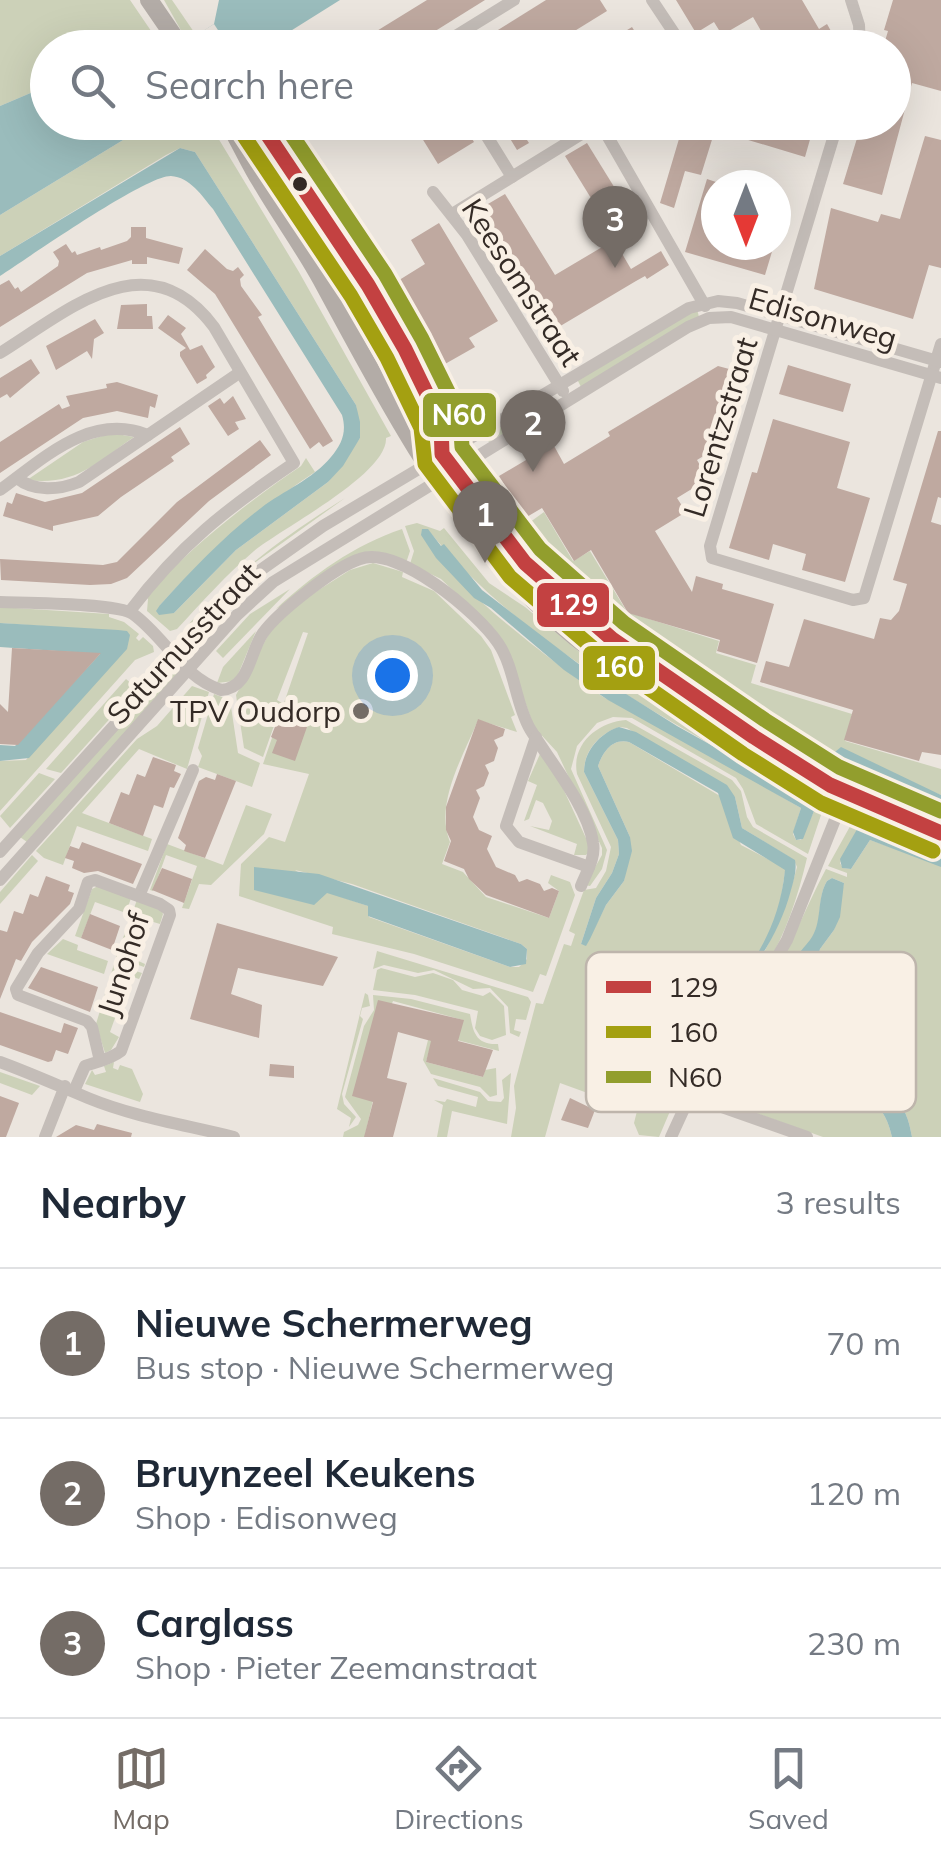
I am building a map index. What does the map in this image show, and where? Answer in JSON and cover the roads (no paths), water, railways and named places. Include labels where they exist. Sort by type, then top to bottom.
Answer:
[{"type":"main road","points":[[155,6],[170,30]]},
{"type":"main road","points":[[240,142],[425,465],[512,578],[556,622],[611,664],[698,717],[838,789],[941,833]]},
{"type":"main road","points":[[240,142],[332,257],[442,454],[524,563],[568,604],[640,659],[838,789]]},
{"type":"street","points":[[465,30],[514,0]]},
{"type":"street","points":[[652,0],[672,30]]},
{"type":"street","points":[[851,0],[859,30]]},
{"type":"street","points":[[489,140],[512,177]]},
{"type":"street","points":[[452,214],[572,140]]},
{"type":"street","points":[[610,140],[710,318]]},
{"type":"street","points":[[776,330],[833,140]]},
{"type":"street","name":"Keesomstraat","points":[[433,192],[452,214],[568,399]]},
{"type":"street","points":[[0,353],[107,288],[139,285],[172,292],[198,308],[214,328],[294,462],[234,504],[182,548],[130,611]]},
{"type":"street","name":"Edisonweg","points":[[425,465],[671,318],[704,303],[737,302],[939,361]]},
{"type":"street","name":"Edisonweg","points":[[436,481],[688,327],[710,318],[731,318],[936,377]]},
{"type":"street","name":"Lorentzstraat","points":[[776,330],[710,553],[717,560],[853,600],[864,598],[936,377]]},
{"type":"street","points":[[936,377],[941,344]]},
{"type":"street","points":[[17,478],[34,487],[68,486],[239,373]]},
{"type":"street","points":[[0,490],[91,431],[121,426],[148,434]]},
{"type":"street","name":"Saturnusstraat","points":[[0,852],[244,585],[284,552],[425,465]]},
{"type":"street","name":"Saturnusstraat","points":[[0,880],[187,670],[272,582],[436,481]]},
{"type":"street","points":[[0,602],[130,611],[168,646],[187,670],[221,690],[236,687],[267,628],[299,597],[360,558],[380,558],[436,583],[499,645],[528,724],[559,770],[585,821],[594,842],[581,886]]},
{"type":"street","points":[[536,738],[506,826],[520,842],[589,867]]},
{"type":"street","points":[[140,896],[194,770]]},
{"type":"street","points":[[780,952],[838,789]]},
{"type":"street","name":"Junohof","points":[[96,880],[140,896],[169,910],[170,915],[121,1051],[100,1061],[87,1021],[18,995],[16,988],[38,953],[78,909],[88,882],[96,880]]},
{"type":"street","points":[[45,1137],[85,1066],[100,1061]]},
{"type":"street","points":[[0,1062],[70,1088],[86,1098],[224,1136]]},
{"type":"street","points":[[670,1137],[680,1112]]},
{"type":"street","points":[[737,1112],[806,1137]]},
{"type":"water","points":[[219,0],[340,0],[292,30],[205,30],[214,24]]},
{"type":"water","points":[[30,93],[30,140],[123,140],[0,215],[0,106]]},
{"type":"water","points":[[180,148],[195,152],[356,405],[360,438],[328,482],[236,550],[174,613],[159,615],[156,611],[160,605],[221,542],[261,508],[324,465],[338,447],[344,427],[342,415],[213,209],[195,188],[178,177],[158,179],[138,189],[0,276],[0,256]]},
{"type":"water","points":[[422,529],[428,529],[441,546],[444,544],[482,590],[580,665],[677,726],[806,798],[813,798],[814,811],[803,839],[796,840],[793,832],[801,808],[608,700],[564,670],[474,598],[436,558],[421,535]]},
{"type":"water","points":[[0,623],[118,630],[130,635],[127,649],[29,758],[0,761],[0,745],[15,746],[100,654],[0,647]]},
{"type":"water","points":[[619,727],[636,732],[727,785],[735,797],[742,828],[795,860],[795,875],[784,912],[763,952],[759,952],[775,916],[785,870],[733,838],[718,793],[629,742],[613,744],[598,766],[630,837],[632,851],[624,881],[606,905],[586,946],[581,944],[596,898],[619,854],[618,840],[584,772],[594,744]]},
{"type":"water","points":[[841,747],[941,795],[941,813],[900,796],[835,752]]},
{"type":"water","points":[[866,823],[877,833],[941,856],[941,867],[870,840],[851,869],[842,868],[840,859],[860,824]]},
{"type":"water","points":[[254,867],[319,874],[521,944],[527,949],[526,964],[510,967],[368,916],[368,906],[327,893],[314,905],[254,890]]},
{"type":"water","points":[[832,878],[844,883],[840,917],[819,952],[800,952],[817,926],[827,881]]},
{"type":"water","points":[[881,1112],[905,1112],[912,1137],[892,1137]]},
{"type":"place","name":"Carglass","points":[[615,268]]},
{"type":"place","name":"Bruynzeel Keukens","points":[[533,472]]},
{"type":"place","name":"Nieuwe Schermerweg","points":[[485,563]]},
{"type":"place","name":"TPV Oudorp","points":[[361,711]]}]
